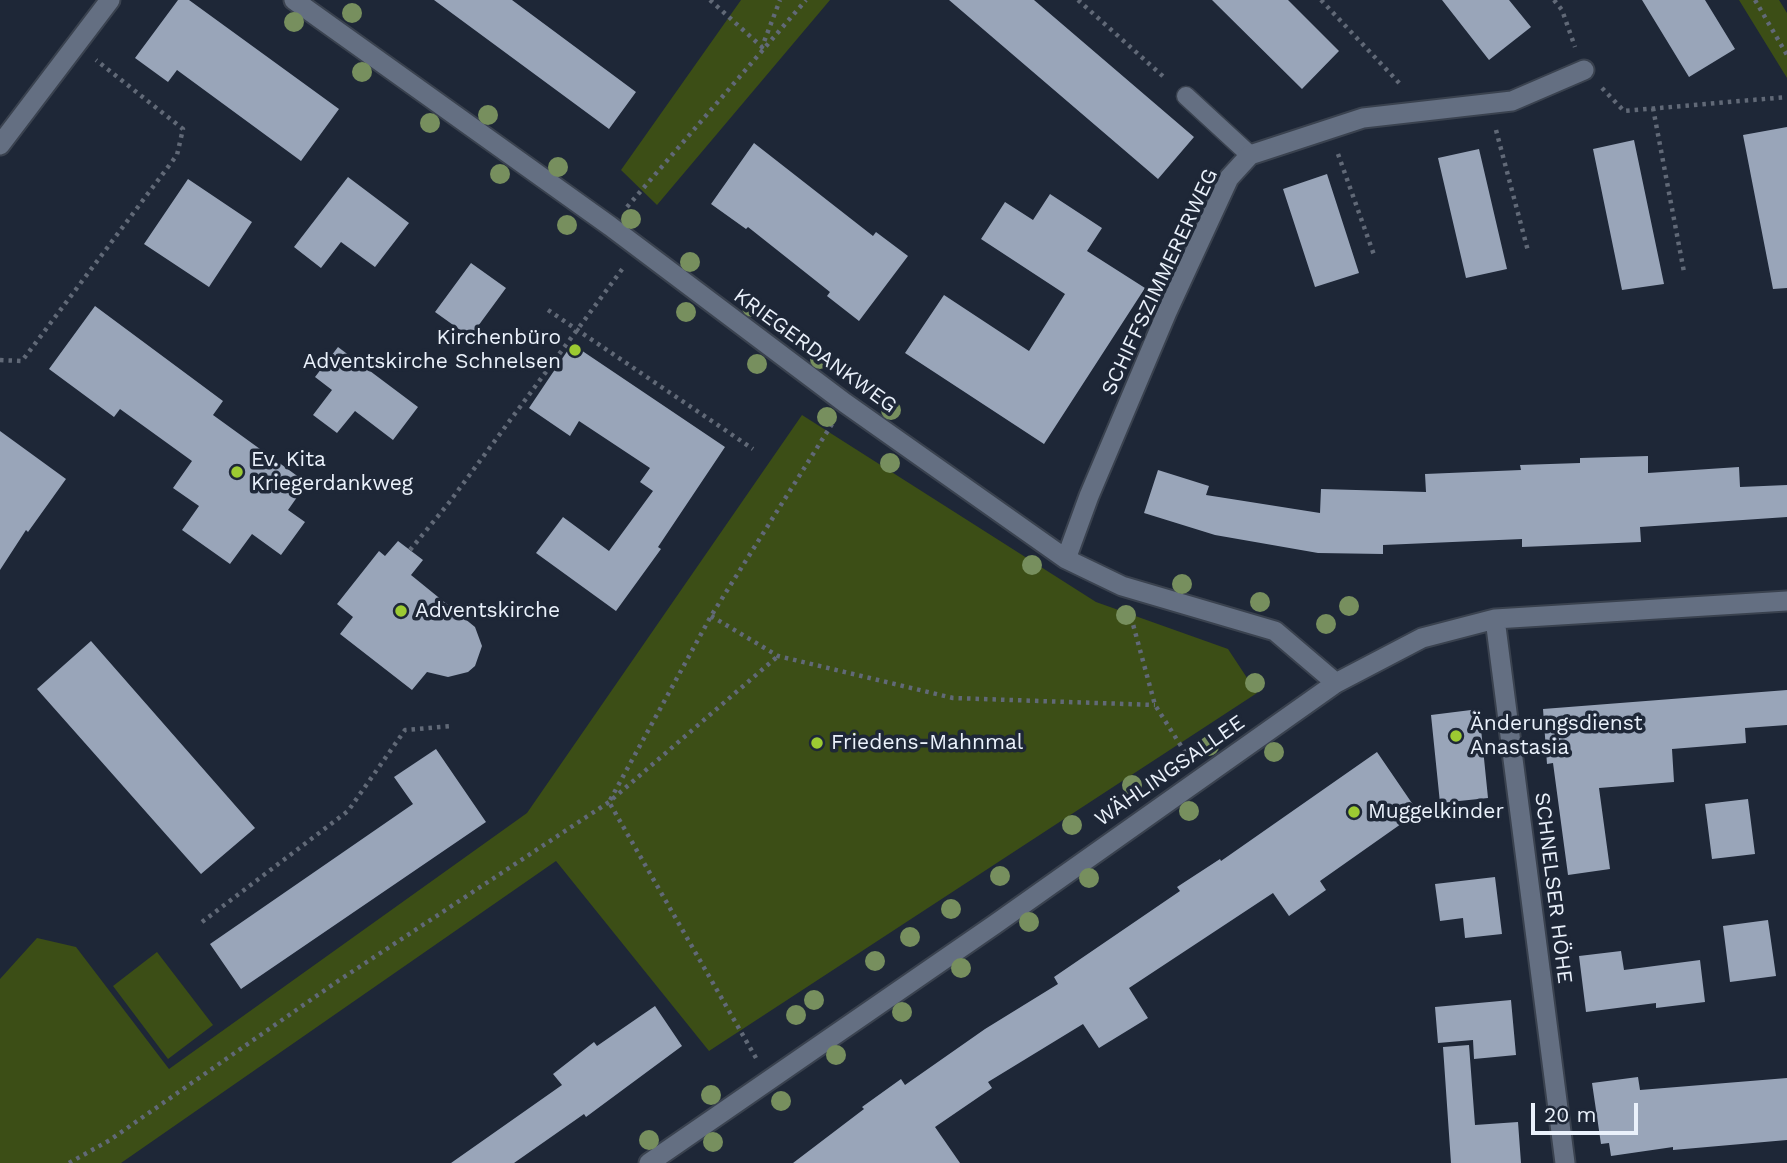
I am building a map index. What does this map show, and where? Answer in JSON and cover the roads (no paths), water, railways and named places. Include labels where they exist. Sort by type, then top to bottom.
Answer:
[{"type":"street","points":[[0,145],[110,0]]},
{"type":"street","name":"KRIEGERDANKWEG","points":[[294,0],[610,226],[845,403],[1066,559],[1122,586],[1275,631],[1336,682]]},
{"type":"street","points":[[1250,155],[1363,118],[1512,100],[1584,70]]},
{"type":"street","name":"SCHIFFSZIMMERERWEG","points":[[1066,559],[1089,496],[1167,312],[1229,178],[1250,155]]},
{"type":"street","name":"WÄHLINGSALLEE","points":[[649,1163],[994,925],[1200,776],[1336,682],[1422,638],[1495,619],[1787,601]]},
{"type":"street","name":"SCHNELSER HÖHE","points":[[1495,619],[1566,1163]]},
{"type":"lane","points":[[1185,96],[1250,155]]},
{"type":"place","name":"Kirchenbüro Adventskirche Schnelsen","points":[[575,350]]},
{"type":"place","name":"Ev. Kita Kriegerdankweg","points":[[237,472]]},
{"type":"place","name":"Adventskirche","points":[[401,611]]},
{"type":"place","name":"Änderungsdienst Anastasia","points":[[1456,736]]},
{"type":"place","name":"Friedens-Mahnmal","points":[[817,743]]},
{"type":"place","name":"Muggelkinder","points":[[1354,812]]}]
